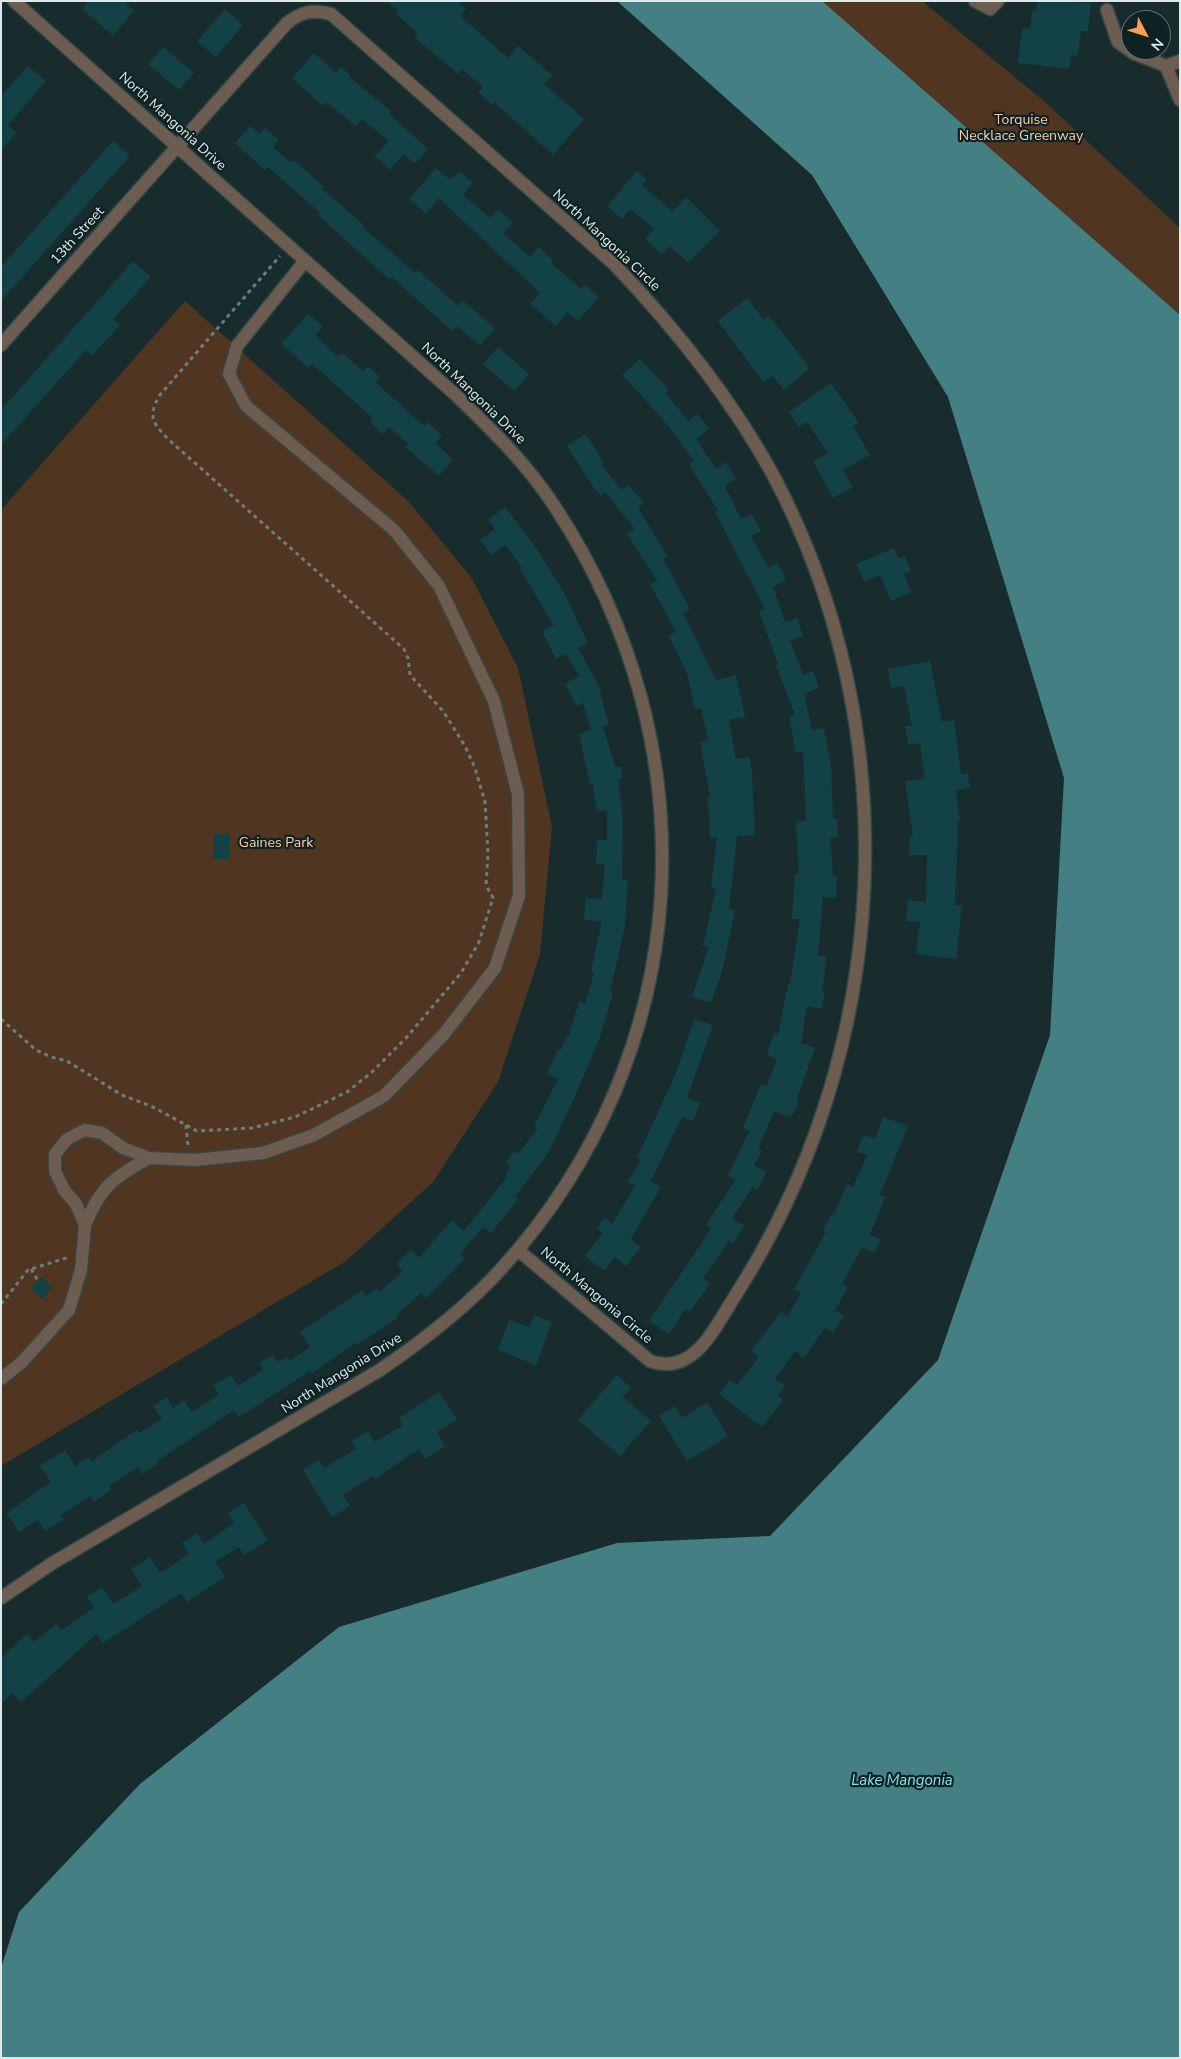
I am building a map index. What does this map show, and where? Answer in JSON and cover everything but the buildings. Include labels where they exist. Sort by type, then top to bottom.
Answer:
[{"type":"street","name":"North Mangonia Drive","points":[[1,1598],[51,1564],[380,1370],[420,1343],[457,1313],[518,1250],[573,1175],[596,1133],[626,1062],[646,998],[660,915],[663,867],[662,819],[651,735],[640,688],[607,598],[585,555],[553,504],[524,466],[492,430],[14,1]]},
{"type":"street","points":[[975,1],[994,5]]},
{"type":"street","points":[[1107,10],[1118,42],[1133,53],[1166,66],[1180,61]]},
{"type":"street","name":"North Mangonia Circle","points":[[177,147],[287,23],[297,15],[308,11],[331,14],[614,264],[688,346],[722,391],[772,474],[814,568],[832,621],[846,675],[863,784],[866,882],[862,937],[854,992],[841,1056],[810,1152],[788,1203],[755,1265],[718,1323],[694,1355],[673,1365],[661,1365],[650,1361],[518,1250]]},
{"type":"street","points":[[1166,66],[1180,100]]},
{"type":"street","name":"13th Street","points":[[1,345],[177,147]]},
{"type":"street","points":[[84,1225],[76,1204],[64,1190],[54,1171],[55,1154],[67,1139],[85,1130],[102,1133],[123,1148],[149,1158],[195,1160],[263,1153],[314,1135],[384,1096],[444,1034],[495,968],[520,896],[518,794],[494,701],[439,586],[394,530],[246,406],[229,374],[237,346],[305,261]]},
{"type":"street","points":[[1,1379],[22,1362],[69,1310],[81,1270],[84,1225],[96,1200],[108,1185],[121,1174],[149,1158]]},
{"type":"path","points":[[1,1019],[36,1050],[51,1057],[67,1061],[122,1095],[154,1107],[197,1131],[269,1124],[295,1118],[354,1087],[394,1052],[454,983],[476,947],[488,918],[493,898],[486,884],[488,854],[485,802],[475,768],[465,746],[443,711],[410,675],[408,658],[404,649],[168,439],[157,427],[152,417],[153,407],[159,396],[289,246]]},
{"type":"path","points":[[179,1147],[188,1147],[186,1125]]},
{"type":"path","points":[[1,1304],[22,1276],[31,1269],[66,1258],[70,1253]]},
{"type":"path","points":[[31,1269],[38,1281]]},
{"type":"green space","name":"Torquise Necklace Greenway","points":[[821,1],[922,1],[1045,102],[1180,228],[1180,315]]},
{"type":"green space","name":"Gaines Park","points":[[185,301],[408,501],[471,577],[518,668],[552,827],[540,954],[498,1082],[433,1182],[346,1261],[1,1466],[1,510]]},
{"type":"water","name":"Lake Mangonia","points":[[617,1],[822,1],[1180,315],[1180,2058],[1,2058],[1,1968],[19,1912],[140,1784],[339,1627],[617,1543],[770,1536],[938,1360],[1050,1035],[1064,778],[948,397],[812,175]]}]
